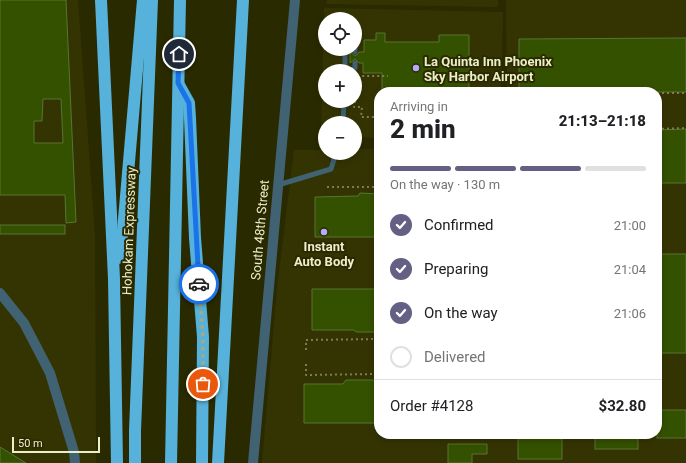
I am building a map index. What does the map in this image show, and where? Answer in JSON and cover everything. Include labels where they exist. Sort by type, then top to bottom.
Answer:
[{"type":"highway","points":[[101,0],[114,279],[117,463]]},
{"type":"highway","points":[[114,279],[123,231],[143,0]]},
{"type":"highway","name":"Hohokam Expressway","points":[[134,463],[152,0]]},
{"type":"highway","points":[[171,463],[180,0]]},
{"type":"highway","name":"South 48th Street","points":[[218,463],[243,0]]},
{"type":"highway","points":[[178,83],[189,103],[190,118],[203,337],[202,463]]},
{"type":"street","name":"South 48th Street","points":[[253,463],[295,0]]},
{"type":"street","points":[[0,293],[24,323],[50,373],[74,452],[74,463]]},
{"type":"lane","points":[[278,186],[331,169],[334,160]]},
{"type":"path","points":[[362,76],[388,76]]},
{"type":"path","points":[[662,93],[686,93]]},
{"type":"path","points":[[362,108],[361,117],[374,117]]},
{"type":"path","points":[[662,129],[686,128]]},
{"type":"path","points":[[327,187],[374,187]]},
{"type":"path","points":[[306,350],[306,340],[374,339]]},
{"type":"path","points":[[306,364],[306,375],[374,374]]},
{"type":"shaded area","points":[[0,0],[78,0],[95,235],[96,463],[0,463]]},
{"type":"shaded area","points":[[327,0],[498,0],[498,7],[326,4]]},
{"type":"shaded area","points":[[506,0],[686,0],[686,463],[262,463],[277,289],[294,150],[318,150],[318,160],[362,160],[362,149],[374,149],[374,439],[662,439],[662,87],[507,87]]},
{"type":"shaded area","points":[[324,8],[503,12],[501,87],[374,87],[374,138],[362,137],[362,116],[321,116],[322,108],[362,108],[362,64],[323,64],[323,56],[362,56],[362,12],[324,12]]},
{"type":"building","points":[[0,0],[66,0],[76,222],[66,223],[65,195],[0,195]],"holes":[[[43,99],[61,99],[63,143],[34,143],[34,121],[42,121]]]},
{"type":"building","name":"La Quinta Inn Phoenix Sky Harbor Airport","points":[[376,33],[385,33],[385,42],[439,42],[439,35],[469,35],[469,87],[382,87],[382,73],[363,73],[363,63],[359,63],[355,59],[350,63],[350,56],[362,56],[362,52],[364,52],[364,40],[376,40]]},
{"type":"building","points":[[686,38],[686,92],[662,92],[662,87],[519,87],[519,39]]},
{"type":"building","points":[[686,129],[686,183],[662,183],[662,130]]},
{"type":"building","points":[[360,193],[374,194],[374,237],[315,237],[315,197],[358,196]]},
{"type":"building","points":[[0,225],[65,225],[65,234],[0,234]]},
{"type":"building","points":[[662,254],[686,254],[686,353],[662,353]]},
{"type":"building","points":[[312,289],[374,289],[374,332],[356,332],[354,330],[312,330]]},
{"type":"building","points":[[346,380],[374,380],[374,423],[304,423],[304,384],[343,384]]},
{"type":"building","points":[[662,410],[686,410],[686,438],[662,438]]},
{"type":"building","points":[[518,439],[562,439],[562,459],[518,459]]},
{"type":"building","points":[[595,439],[638,439],[638,449],[595,449]]},
{"type":"building","points":[[448,444],[487,444],[487,454],[472,454],[472,463],[448,463]]},
{"type":"building","points":[[0,447],[26,463],[0,463]]},
{"type":"way so far","points":[[199,284],[203,337],[203,384]]},
{"type":"place","name":"La Quinta Inn Phoenix Sky Harbor Airport","points":[[416,68]]},
{"type":"place","name":"Instant Auto Body","points":[[324,232]]},
{"type":"route","points":[[179,54],[178,83],[189,103],[199,284]]}]
